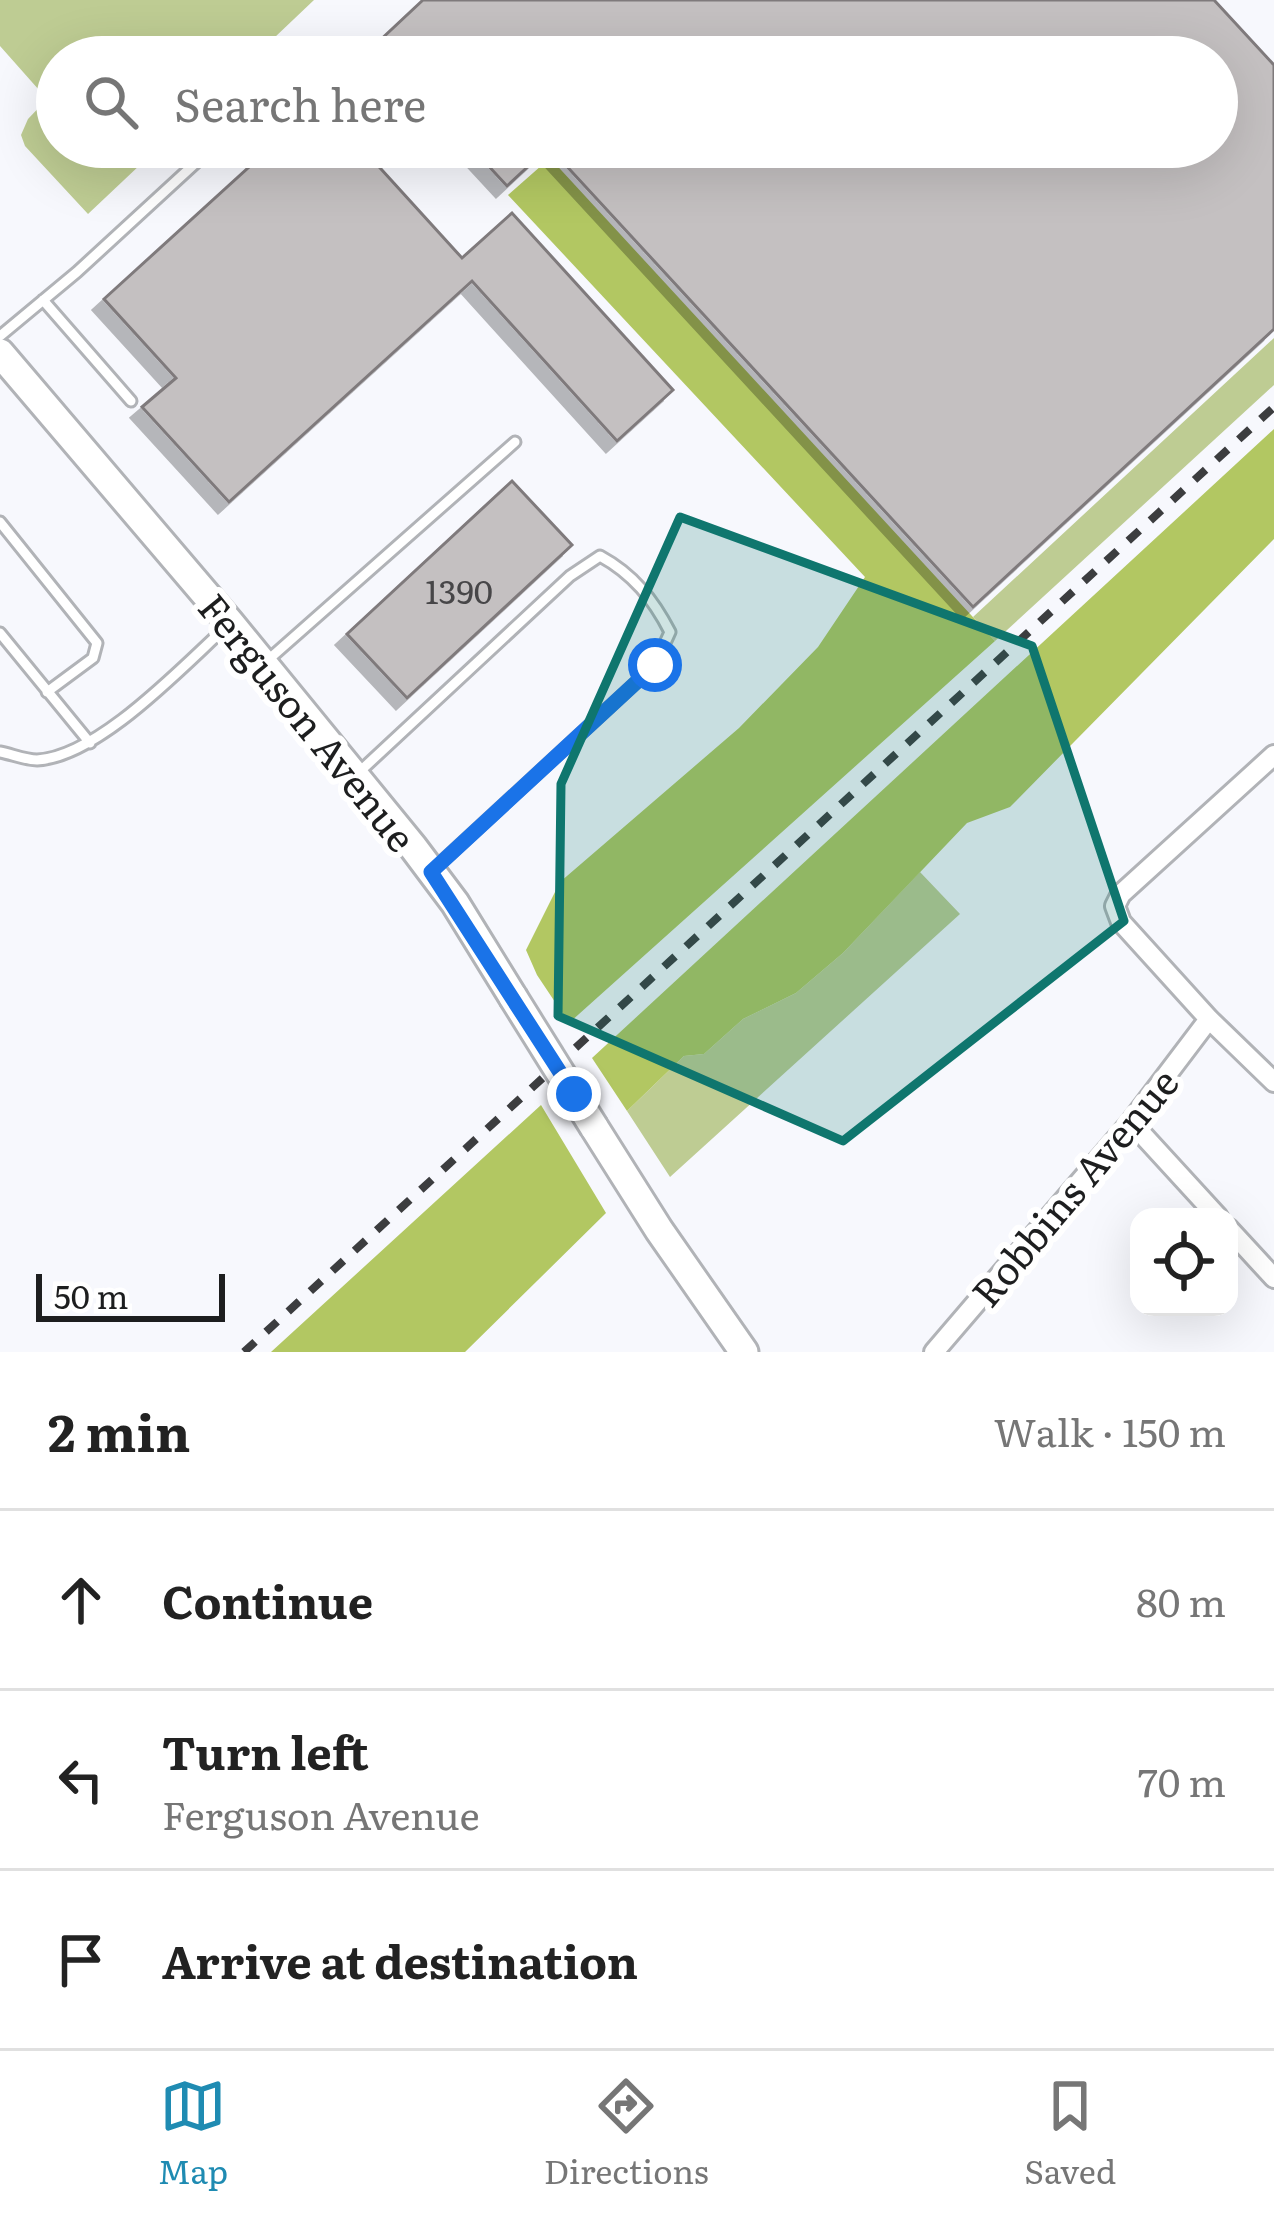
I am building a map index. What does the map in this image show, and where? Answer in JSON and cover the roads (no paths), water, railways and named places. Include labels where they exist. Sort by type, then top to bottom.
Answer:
[{"type":"street","name":"Ferguson Avenue","points":[[0,353],[264,663],[431,872],[659,1230],[744,1352]]},
{"type":"street","points":[[1274,755],[1121,894],[1115,906],[1121,922],[1274,1082]]},
{"type":"street","name":"Robbins Avenue","points":[[934,1352],[1131,1122],[1209,1019]]},
{"type":"street","points":[[1131,1122],[1210,1208]]},
{"type":"street","points":[[1238,1239],[1274,1278]]},
{"type":"lane","points":[[0,337],[190,168]]},
{"type":"lane","points":[[43,300],[131,401]]},
{"type":"lane","points":[[264,663],[515,442]]},
{"type":"lane","points":[[0,522],[97,643],[93,658],[47,692]]},
{"type":"lane","points":[[355,776],[570,576],[601,556],[624,569],[656,605],[670,632],[655,665],[431,872]]},
{"type":"lane","points":[[0,752],[37,760],[89,743],[141,704],[230,623]]},
{"type":"lane","points":[[0,633],[89,743]]},
{"type":"railway","points":[[244,1352],[1274,407]]}]
